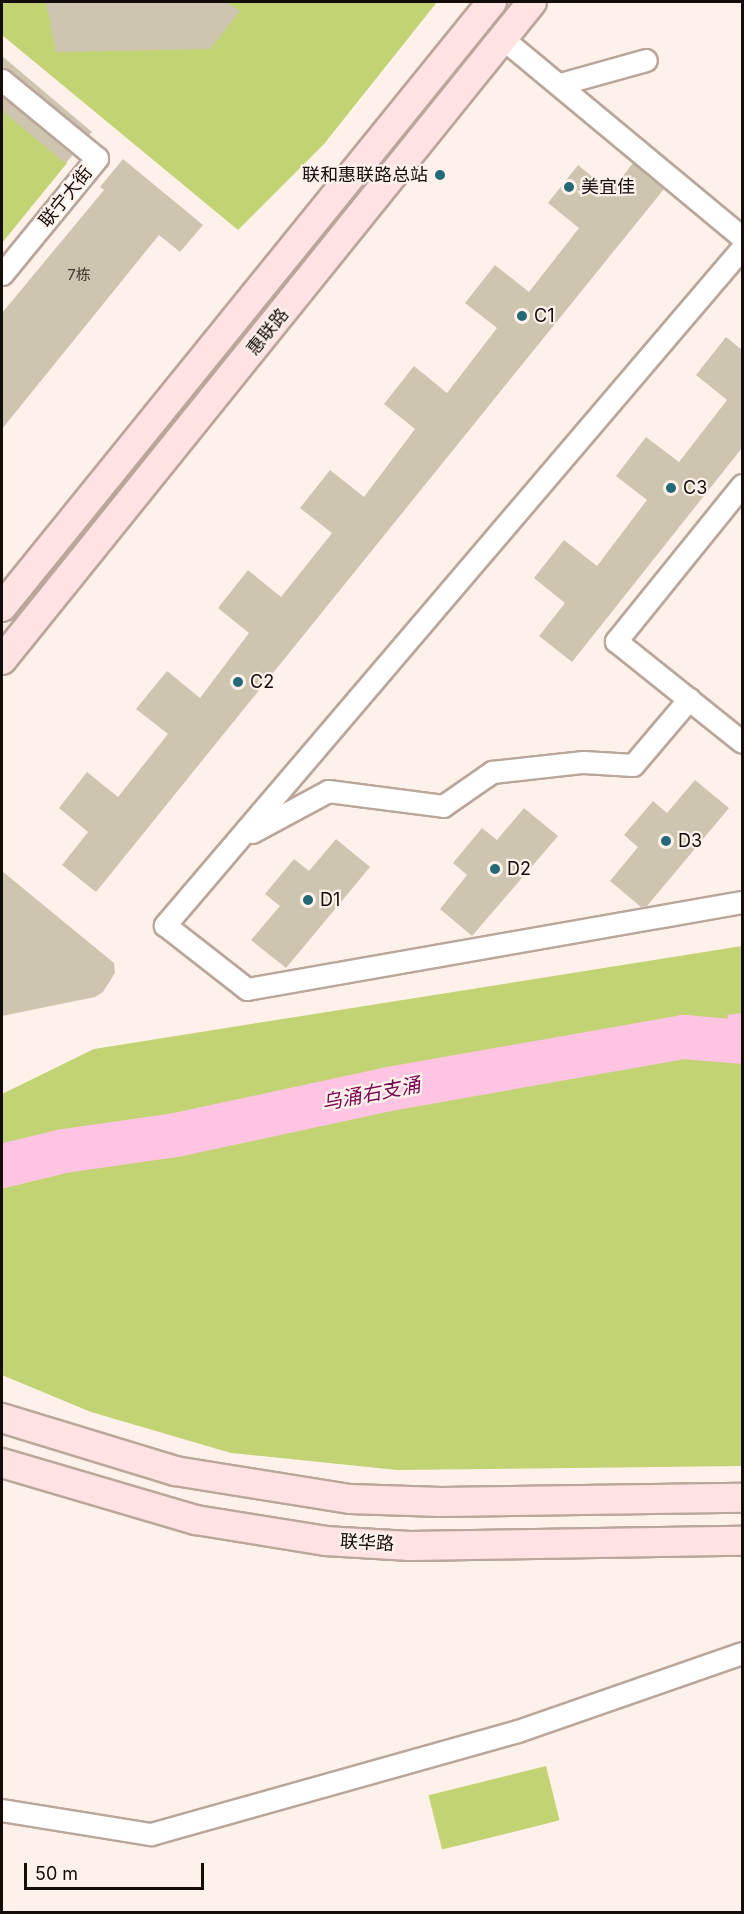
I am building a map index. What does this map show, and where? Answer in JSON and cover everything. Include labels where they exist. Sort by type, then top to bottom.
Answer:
[{"type":"street","name":"惠联路","points":[[2,607],[492,2]]},
{"type":"street","name":"惠联路","points":[[2,660],[532,2]]},
{"type":"street","points":[[502,38],[742,237]]},
{"type":"street","points":[[560,84],[646,60]]},
{"type":"street","name":"联宁大街","points":[[2,80],[97,159],[2,274]]},
{"type":"street","points":[[742,248],[165,925],[247,989],[742,902]]},
{"type":"street","points":[[742,485],[616,641],[742,742]]},
{"type":"street","points":[[241,838],[328,791],[443,806],[492,772],[583,762],[633,765],[689,699]]},
{"type":"street","points":[[2,1418],[175,1471],[350,1499],[452,1502],[742,1498]]},
{"type":"street","name":"联华路","points":[[2,1463],[196,1520],[325,1541],[422,1546],[742,1541]]},
{"type":"street","points":[[2,1809],[151,1834],[518,1731],[742,1653]]},
{"type":"green space","points":[[2,2],[437,2],[324,144],[238,230],[2,35]]},
{"type":"green space","points":[[2,110],[67,163],[2,243]]},
{"type":"green space","points":[[742,946],[742,1466],[397,1470],[231,1453],[91,1412],[2,1375],[2,1094],[94,1049]]},
{"type":"green space","points":[[546,1766],[560,1820],[442,1850],[429,1795]]},
{"type":"shaded area","points":[[742,1013],[742,1057],[727,1015]]},
{"type":"building","points":[[46,2],[227,2],[240,11],[210,49],[56,52]]},
{"type":"building","points":[[2,56],[92,132],[89,135],[10,70],[2,68]]},
{"type":"building","points":[[2,96],[72,155],[65,164],[2,110]]},
{"type":"building","points":[[123,159],[203,225],[180,252],[159,235],[2,429],[2,313],[104,190],[100,187]]},
{"type":"building","points":[[633,163],[664,189],[96,892],[62,865],[88,832],[59,808],[87,772],[118,797],[168,734],[136,709],[167,671],[200,698],[249,633],[218,608],[248,570],[281,597],[332,533],[300,508],[330,470],[364,497],[415,429],[384,404],[414,366],[447,393],[497,328],[465,303],[495,265],[529,292],[579,228],[548,203],[578,165],[611,192]]},
{"type":"building","name":"C3","points":[[726,337],[742,350],[742,448],[572,662],[539,636],[565,603],[534,578],[564,540],[597,566],[647,500],[616,476],[646,437],[679,462],[727,400],[696,375]]},
{"type":"building","name":"D3","points":[[695,780],[729,808],[647,906],[641,907],[610,881],[638,847],[624,835],[653,801],[667,813]]},
{"type":"building","name":"D2","points":[[524,808],[558,836],[472,936],[440,909],[467,875],[453,863],[482,828],[497,840]]},
{"type":"building","name":"D1","points":[[336,839],[370,867],[286,968],[251,940],[280,906],[265,894],[294,859],[309,871]]},
{"type":"building","points":[[2,871],[114,963],[115,973],[103,992],[95,997],[2,1016]]},
{"type":"waterway","name":"乌涌右支涌","points":[[2,1166],[64,1151],[176,1135],[389,1089],[684,1037],[742,1042]]},
{"type":"place","name":"联和惠联路总站","points":[[440,175]]},
{"type":"place","name":"美宜佳","points":[[569,187]]},
{"type":"place","name":"C1","points":[[522,316]]},
{"type":"place","name":"C3","points":[[671,488]]},
{"type":"place","name":"C2","points":[[238,682]]},
{"type":"place","name":"D3","points":[[666,841]]},
{"type":"place","name":"D2","points":[[495,869]]},
{"type":"place","name":"D1","points":[[308,900]]}]
